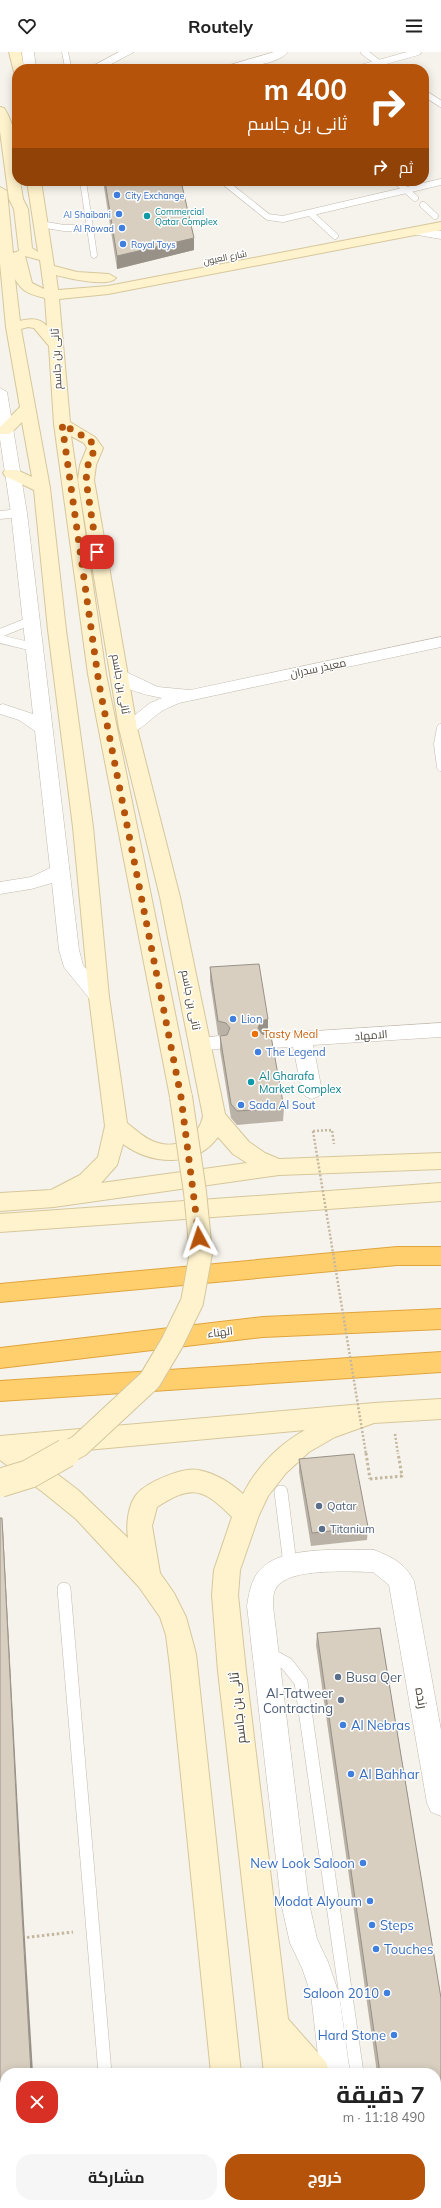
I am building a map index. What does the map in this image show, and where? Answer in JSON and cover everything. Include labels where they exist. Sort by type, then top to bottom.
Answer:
[{"type":"highway","points":[[398,1256],[441,1244]]},
{"type":"highway","points":[[0,1293],[398,1256],[441,1256]]},
{"type":"highway","name":"الهناء","points":[[0,1358],[263,1327],[441,1319]]},
{"type":"highway","points":[[0,1391],[441,1362]]},
{"type":"main road","points":[[15,52],[17,64]]},
{"type":"main road","points":[[0,111],[7,136],[11,300],[14,327],[42,488],[57,630],[83,827],[99,997],[116,1126],[109,1158],[99,1172],[88,1181],[54,1198]]},
{"type":"main road","name":"ثانى بن جاسم","points":[[35,186],[51,290],[62,424],[90,440],[95,448],[88,465],[86,480],[128,728],[170,897],[214,1116],[230,1138],[242,1151],[259,1161],[278,1166]]},
{"type":"main road","points":[[8,195],[20,209],[25,250],[32,256],[76,276],[109,284]]},
{"type":"main road","points":[[8,195],[13,211],[21,274],[23,282],[30,289]]},
{"type":"main road","name":"شارع العيون","points":[[51,290],[109,284],[417,231],[439,219]]},
{"type":"main road","name":"شارع العيون","points":[[109,284],[335,236],[439,219]]},
{"type":"main road","points":[[59,398],[64,376],[62,320],[64,310],[82,297],[109,284]]},
{"type":"main road","points":[[11,300],[30,289],[51,290]]},
{"type":"main road","points":[[14,327],[27,323],[38,324],[43,327],[56,346]]},
{"type":"main road","points":[[2,431],[28,407]]},
{"type":"main road","points":[[0,1483],[29,1474],[78,1446],[150,1380],[172,1343],[192,1302],[201,1253],[195,1192],[181,1097],[101,694],[62,424]]},
{"type":"main road","points":[[11,473],[42,488]]},
{"type":"main road","points":[[116,1126],[135,1142],[154,1151],[176,1152],[196,1145],[210,1132],[214,1116]]},
{"type":"main road","points":[[0,1202],[54,1198],[278,1166],[441,1161]]},
{"type":"main road","points":[[0,1223],[441,1192]]},
{"type":"main road","points":[[0,1447],[441,1409]]},
{"type":"main road","name":"ثانى بن جاسم","points":[[278,2068],[225,1595],[227,1570],[246,1514],[259,1488],[277,1464],[300,1445],[326,1430],[382,1413]]},
{"type":"main road","points":[[0,1447],[51,1482],[104,1528],[147,1576],[164,1600],[173,1617],[179,1635],[184,1667],[225,2068]]},
{"type":"main road","points":[[147,1576],[139,1526],[146,1501],[170,1485],[197,1480],[224,1491],[246,1514]]},
{"type":"main road","points":[[273,2026],[311,2068]]},
{"type":"street","points":[[28,52],[29,64]]},
{"type":"street","points":[[103,64],[128,52]]},
{"type":"street","points":[[246,64],[275,56],[282,52]]},
{"type":"street","points":[[417,231],[441,235]]},
{"type":"street","points":[[0,392],[2,431],[19,514],[32,647],[44,729],[62,896],[71,961],[99,997]]},
{"type":"street","name":"معيذر سدران","points":[[128,728],[156,707],[194,694],[441,642]]},
{"type":"street","name":"معيذر سدران","points":[[120,676],[134,685],[152,691],[173,694],[194,694]]},
{"type":"street","points":[[2,709],[29,698],[38,690]]},
{"type":"street","points":[[2,709],[19,713],[33,720],[44,729]]},
{"type":"street","points":[[0,888],[22,885],[50,877],[60,871]]},
{"type":"street","points":[[22,885],[62,896]]},
{"type":"street","name":"الامهاد","points":[[269,1041],[441,1030]]},
{"type":"street","points":[[302,1040],[312,1091]]},
{"type":"street","points":[[199,1044],[219,1043]]},
{"type":"street","name":"رنده","points":[[290,1564],[374,1560],[395,1572],[401,1581],[441,1803]]},
{"type":"street","points":[[290,1564],[277,1570],[266,1580],[260,1592],[265,1653],[295,1903],[304,1943],[316,1968],[325,1994],[334,2068]]},
{"type":"lane","points":[[65,52],[67,64]]},
{"type":"lane","points":[[364,52],[378,63]]},
{"type":"lane","points":[[374,64],[418,52]]},
{"type":"lane","points":[[429,96],[441,104]]},
{"type":"lane","points":[[429,185],[441,182]]},
{"type":"lane","points":[[84,186],[94,255]]},
{"type":"lane","points":[[229,186],[268,217],[283,219],[310,214],[426,186]]},
{"type":"lane","points":[[402,186],[416,198]]},
{"type":"lane","points":[[422,205],[439,219]]},
{"type":"lane","points":[[310,214],[335,236]]},
{"type":"lane","points":[[40,224],[64,228],[90,228]]},
{"type":"lane","points":[[0,515],[19,514]]},
{"type":"lane","points":[[0,633],[30,620]]},
{"type":"lane","points":[[0,639],[32,647]]},
{"type":"lane","points":[[440,732],[441,767]]},
{"type":"lane","points":[[280,1492],[290,1564]]},
{"type":"lane","points":[[64,1589],[105,2068]]},
{"type":"lane","points":[[265,1653],[278,1656],[288,1663],[301,1682],[356,2068]]},
{"type":"path","points":[[332,1130],[313,1131],[370,1479],[402,1476],[382,1413]]},
{"type":"path","points":[[16,1938],[94,1930]]},
{"type":"building","name":"Commercial Qatar Complex","points":[[106,186],[182,186],[194,238],[117,256]]},
{"type":"building","name":"Al Gharafa Market Complex","points":[[259,964],[268,1019],[261,1021],[258,1028],[262,1034],[271,1036],[284,1108],[237,1111],[231,1104],[220,1036],[227,1035],[230,1028],[226,1023],[218,1021],[210,967]]},
{"type":"building","points":[[354,1454],[368,1527],[312,1533],[299,1459]]},
{"type":"building","points":[[0,1518],[2,1518],[31,2068],[0,2068]]},
{"type":"building","points":[[380,1628],[441,1998],[441,2068],[379,2068],[317,1633]]},
{"type":"place","name":"City Exchange","points":[[117,195]]},
{"type":"place","name":"Al Shaibani","points":[[119,214]]},
{"type":"place","name":"Commercial Qatar Complex","points":[[147,216]]},
{"type":"place","name":"Al Rowad","points":[[122,228]]},
{"type":"place","name":"Royal Toys","points":[[123,244]]},
{"type":"place","name":"Lion","points":[[233,1019]]},
{"type":"place","name":"Tasty Meal","points":[[255,1034]]},
{"type":"place","name":"The Legend","points":[[258,1052]]},
{"type":"place","name":"Al Gharafa Market Complex","points":[[251,1082]]},
{"type":"place","name":"Sada Al Sout","points":[[241,1105]]},
{"type":"place","name":"Qatar","points":[[319,1506]]},
{"type":"place","name":"Titanium","points":[[322,1529]]},
{"type":"place","name":"Busa Qer","points":[[338,1677]]},
{"type":"place","name":"Al-Tatweer Contracting","points":[[341,1700]]},
{"type":"place","name":"Al Nebras","points":[[343,1725]]},
{"type":"place","name":"Al Bahhar","points":[[351,1774]]},
{"type":"place","name":"New Look Saloon","points":[[363,1863]]},
{"type":"place","name":"Modat Alyoum","points":[[370,1901]]},
{"type":"place","name":"Steps","points":[[372,1925]]},
{"type":"place","name":"Touches","points":[[376,1949]]},
{"type":"place","name":"Saloon 2010","points":[[387,1993]]},
{"type":"place","name":"Hard Stone","points":[[394,2035]]},
{"type":"route","points":[[97,552],[86,480],[88,465],[95,448],[90,440],[62,424],[99,684],[181,1097],[195,1192],[199,1238]]}]
